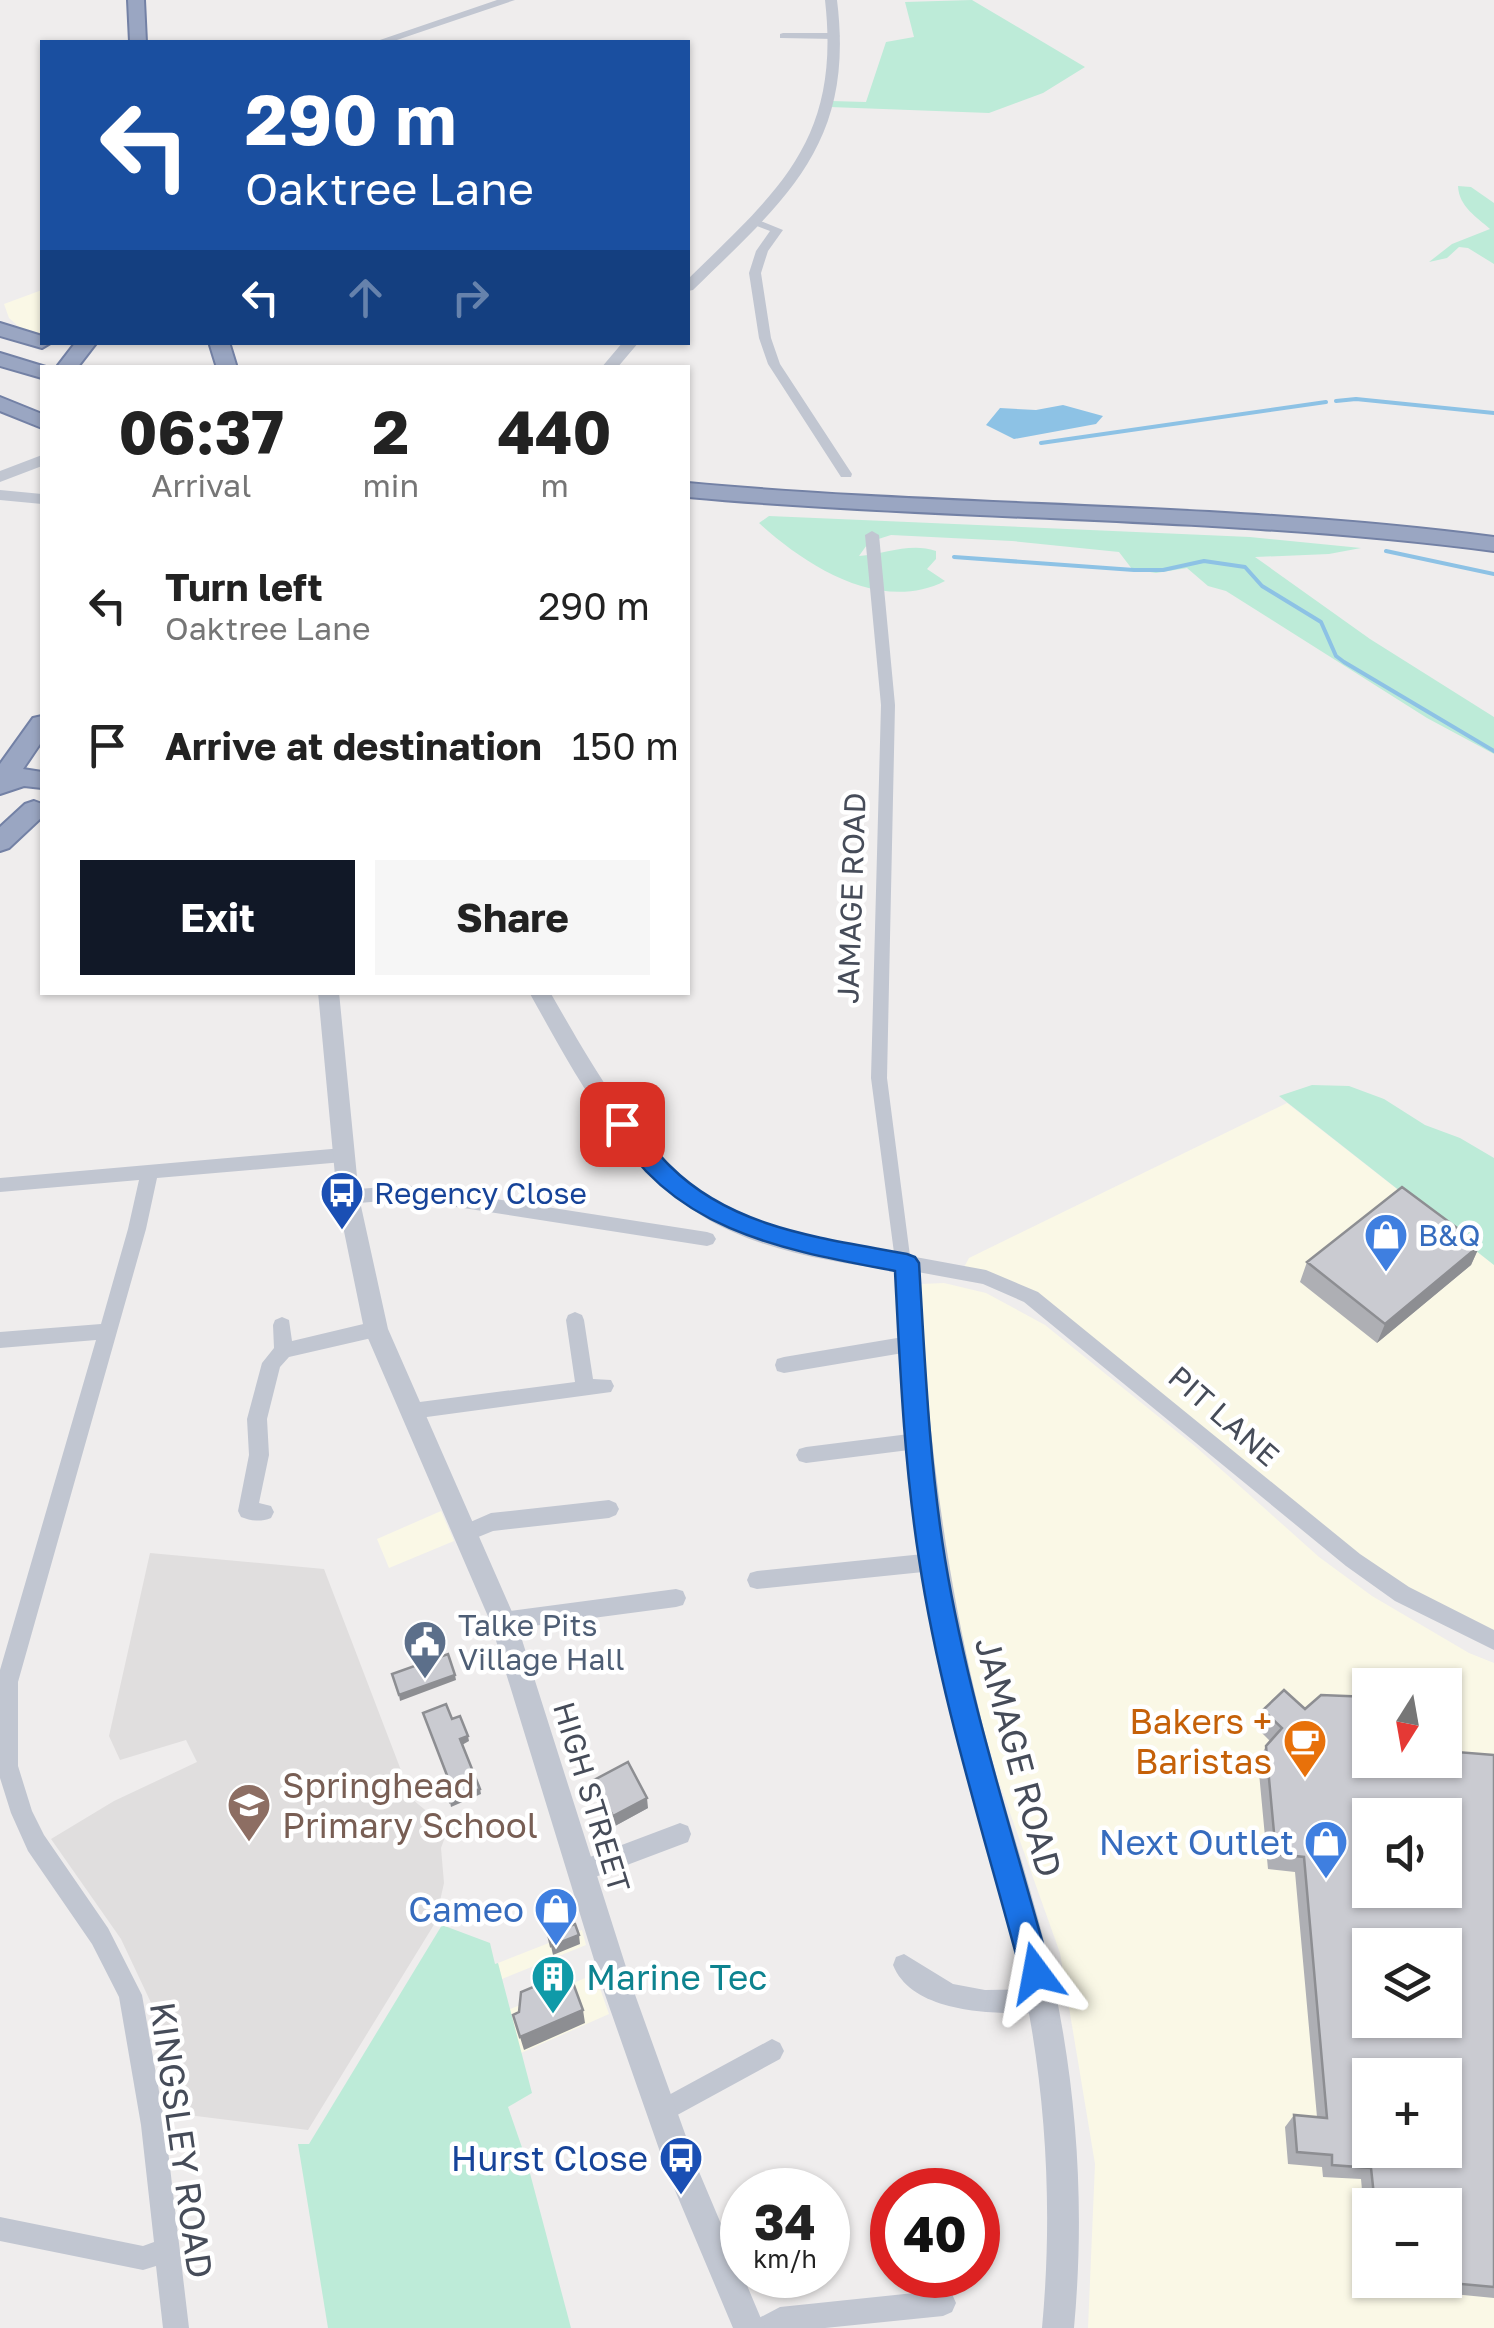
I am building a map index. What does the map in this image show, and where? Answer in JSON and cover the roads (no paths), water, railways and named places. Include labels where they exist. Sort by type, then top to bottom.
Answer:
[{"type":"highway","points":[[136,0],[138,40]]},
{"type":"highway","points":[[147,0],[150,40]]},
{"type":"highway","points":[[0,330],[40,341]]},
{"type":"highway","points":[[68,365],[85,345]]},
{"type":"highway","points":[[0,359],[40,371]]},
{"type":"highway","points":[[0,372],[40,384]]},
{"type":"highway","points":[[0,403],[40,421]]},
{"type":"highway","points":[[690,491],[1281,520],[1494,544]]},
{"type":"highway","points":[[690,505],[1291,533],[1388,540],[1494,556]]},
{"type":"highway","points":[[0,784],[40,728]]},
{"type":"highway","points":[[0,784],[22,777],[40,780]]},
{"type":"highway","points":[[0,811],[16,814],[39,808]]},
{"type":"highway","points":[[0,842],[39,808]]},
{"type":"street","points":[[386,40],[509,0]]},
{"type":"street","points":[[690,285],[781,193],[808,154],[828,90],[835,36],[831,0]]},
{"type":"street","points":[[783,36],[835,36]]},
{"type":"street","points":[[753,221],[776,230],[762,251],[755,273],[764,338],[774,364],[846,474]]},
{"type":"street","points":[[611,365],[629,345]]},
{"type":"street","points":[[0,478],[40,461]]},
{"type":"street","points":[[0,494],[40,499]]},
{"type":"street","name":"JAMAGE ROAD","points":[[872,535],[888,720],[879,1078],[904,1263],[917,1441],[932,1562],[962,1700],[1030,1946],[1060,2100],[1065,2203],[1058,2328]]},
{"type":"street","name":"HIGH STREET","points":[[328,995],[348,1197],[376,1328],[503,1621],[618,1989],[749,2328]]},
{"type":"street","points":[[541,995],[601,1099],[664,1174],[721,1215],[758,1232],[904,1263]]},
{"type":"street","points":[[0,1184],[343,1154]]},
{"type":"street","name":"KINGSLEY ROAD","points":[[148,1172],[137,1229],[7,1682],[4,1768],[36,1843],[100,1936],[130,1995],[153,2125],[176,2328]]},
{"type":"street","points":[[348,1197],[404,1192],[707,1239]]},
{"type":"street","name":"PIT LANE","points":[[904,1263],[986,1277],[1031,1297],[1340,1551],[1402,1594],[1494,1640]]},
{"type":"street","points":[[412,1412],[594,1387],[576,1320]]},
{"type":"street","points":[[282,1325],[283,1352]]},
{"type":"street","points":[[264,1512],[248,1511],[259,1455],[257,1419],[268,1370],[283,1352],[376,1328]]},
{"type":"street","points":[[0,1340],[106,1331]]},
{"type":"street","points":[[784,1365],[909,1344]]},
{"type":"street","points":[[806,1455],[917,1441]]},
{"type":"street","points":[[466,1533],[490,1522],[609,1508]]},
{"type":"street","points":[[758,1580],[932,1562]]},
{"type":"street","points":[[503,1621],[676,1598]]},
{"type":"street","points":[[582,1871],[680,1834]]},
{"type":"street","points":[[904,1965],[943,1995],[966,2002],[1042,2001]]},
{"type":"street","points":[[662,2111],[772,2051]]},
{"type":"street","points":[[0,2230],[143,2258],[168,2250]]},
{"type":"street","points":[[766,2328],[780,2320],[943,2303]]},
{"type":"water","points":[[1063,405],[1103,416],[1096,424],[1014,439],[986,425],[1000,408],[1036,410]]},
{"type":"waterway","points":[[1336,401],[1356,399],[1494,413]]},
{"type":"waterway","points":[[1041,443],[1326,402]]},
{"type":"waterway","points":[[1386,551],[1494,574]]},
{"type":"waterway","points":[[954,557],[1134,570],[1163,570],[1204,561],[1245,567],[1262,586],[1321,622],[1336,656],[1344,662],[1494,751]]},
{"type":"place","name":"Regency Close","points":[[342,1231]]},
{"type":"place","name":"B&Q","points":[[1386,1273]]},
{"type":"place","name":"Talke Pits Village Hall","points":[[425,1680]]},
{"type":"place","name":"Bakers + Baristas","points":[[1305,1779]]},
{"type":"place","name":"Springhead Primary School","points":[[249,1843]]},
{"type":"place","name":"Next Outlet","points":[[1326,1880]]},
{"type":"place","name":"Cameo","points":[[556,1947]]},
{"type":"place","name":"Marine Tec","points":[[553,2015]]},
{"type":"place","name":"Hurst Close","points":[[681,2196]]}]
